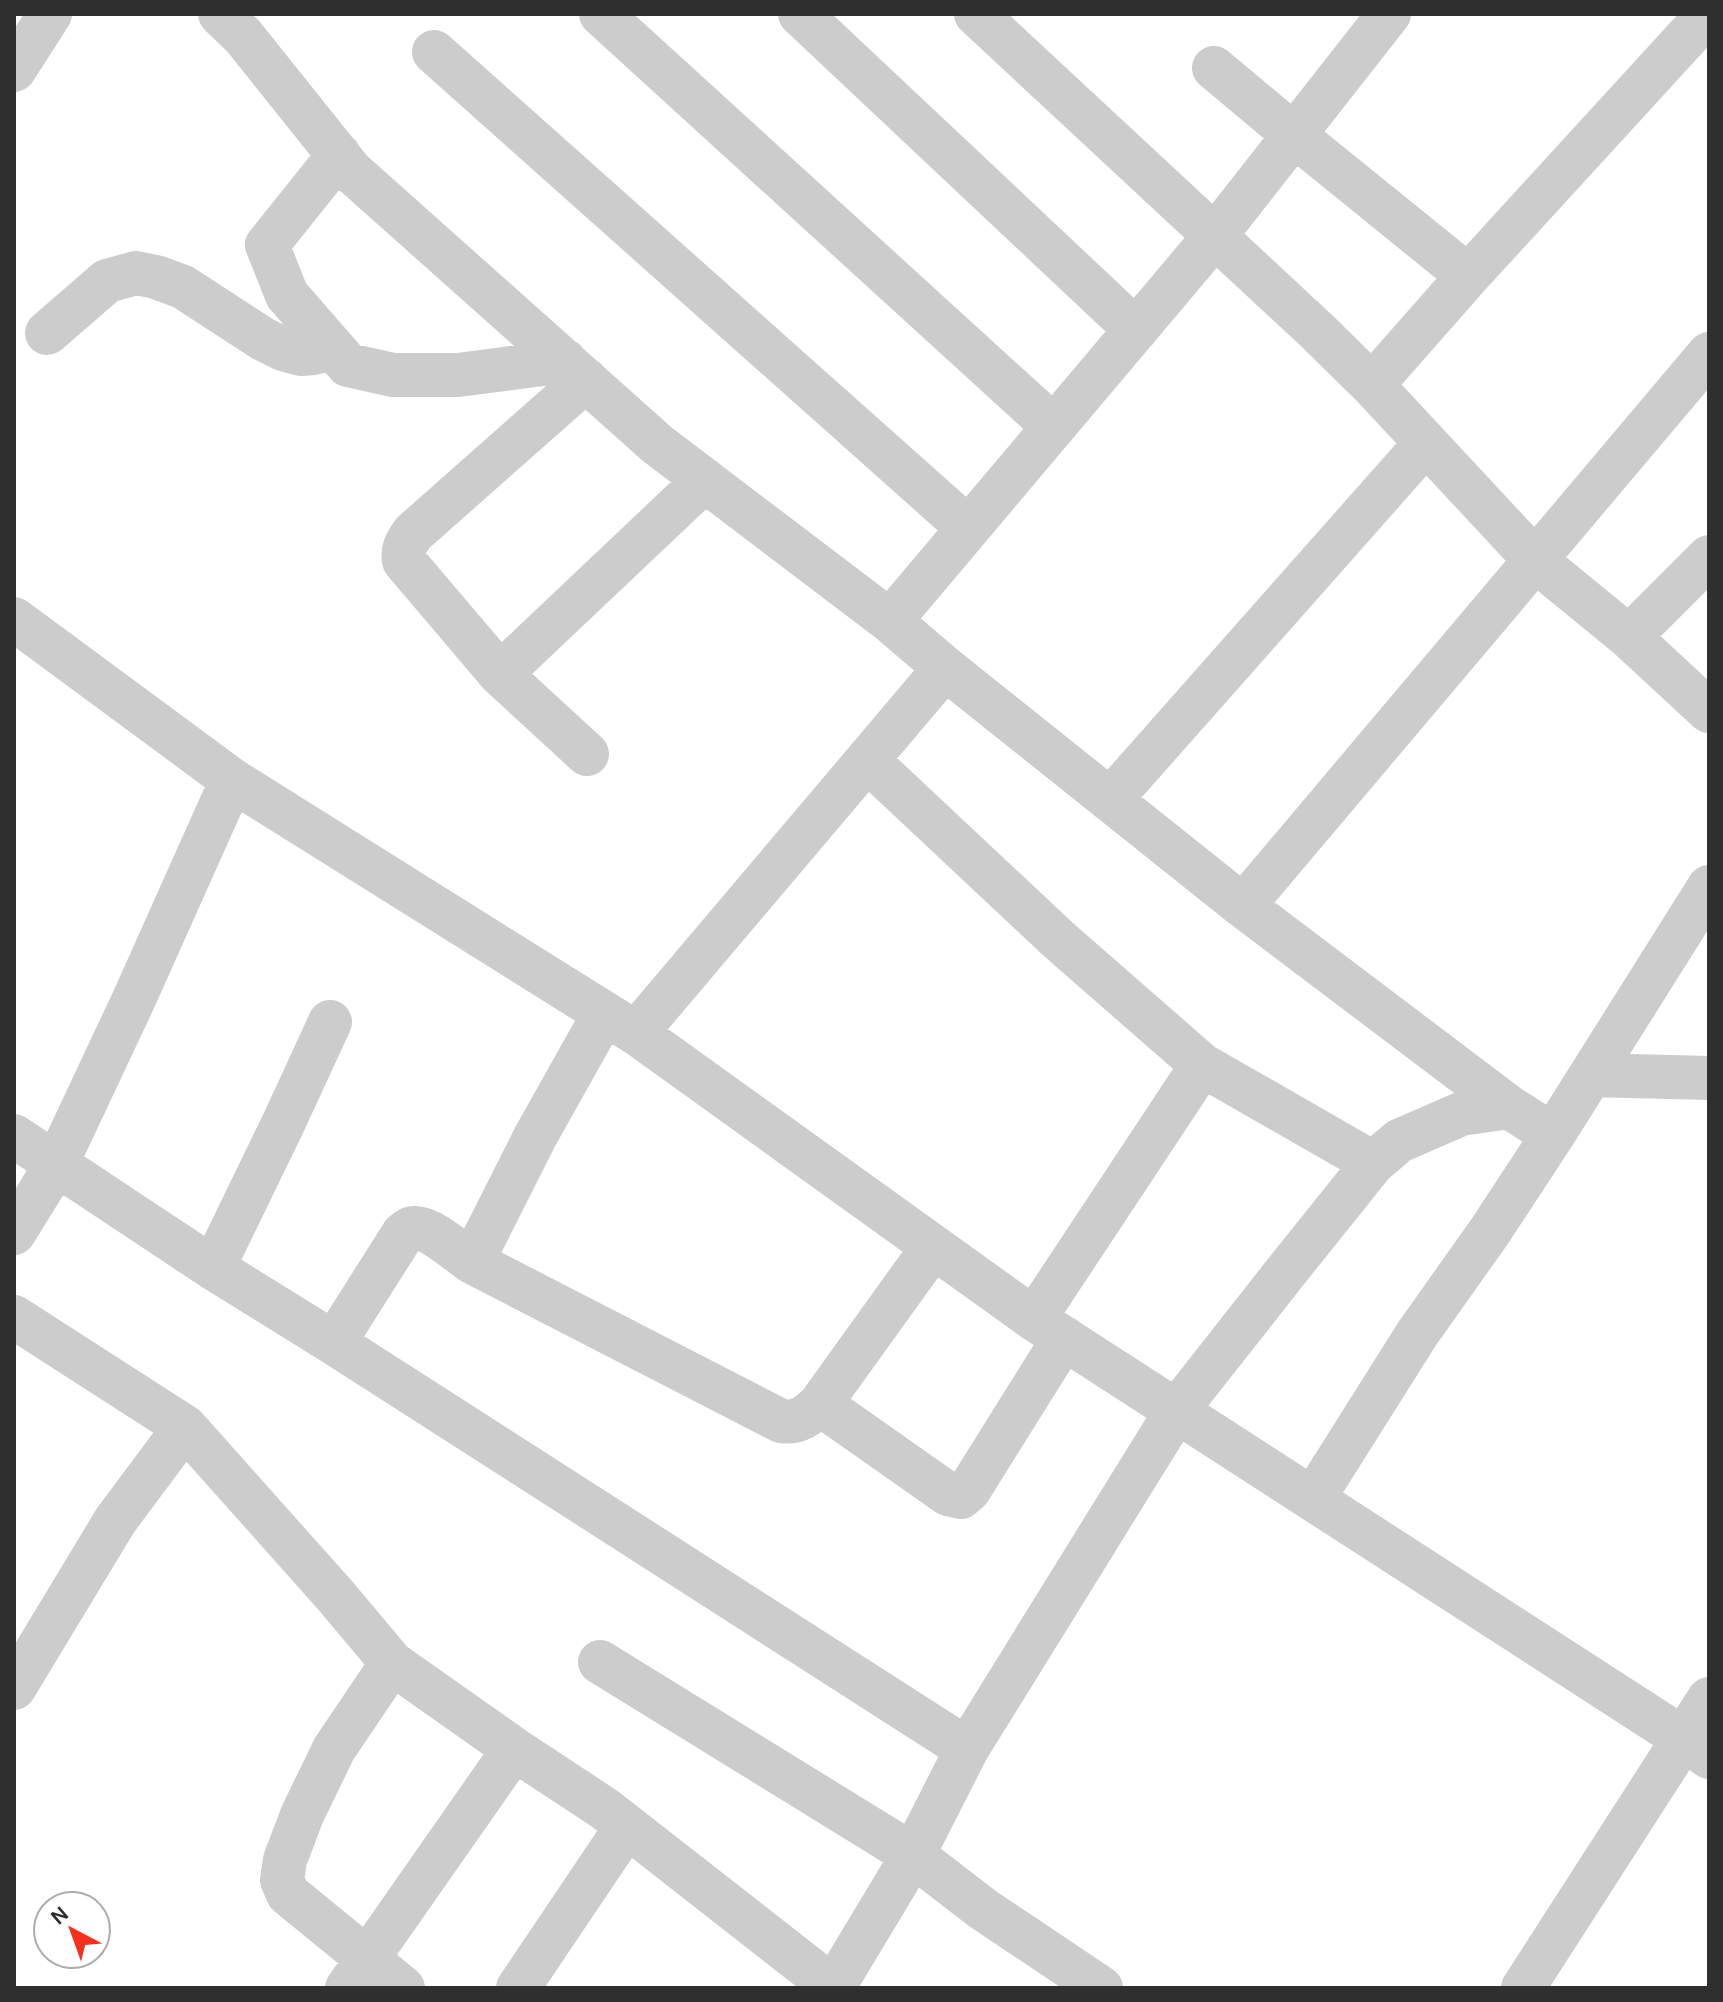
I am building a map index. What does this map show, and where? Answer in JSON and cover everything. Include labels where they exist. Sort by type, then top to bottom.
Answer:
[{"type":"street","points":[[14,70],[50,14]]},
{"type":"street","points":[[220,14],[243,36],[351,171],[657,444],[890,621],[1243,906],[1509,1107],[1553,1135]]},
{"type":"street","points":[[601,14],[1054,427]]},
{"type":"street","points":[[800,14],[1136,330]]},
{"type":"street","points":[[976,14],[1317,331],[1372,385],[1535,560],[1629,637],[1709,711]]},
{"type":"street","points":[[890,621],[1214,237],[1389,14]]},
{"type":"street","points":[[1372,385],[1708,14]]},
{"type":"street","points":[[434,52],[968,528]]},
{"type":"street","points":[[1214,68],[1468,276]]},
{"type":"street","points":[[339,155],[267,245],[287,295],[348,365],[393,375],[576,371]]},
{"type":"street","points":[[47,333],[107,281],[136,273],[183,287],[283,349],[301,354],[331,346]]},
{"type":"street","points":[[1243,906],[1709,354]]},
{"type":"street","points":[[576,371],[413,533],[402,553],[404,561],[500,674],[587,754]]},
{"type":"street","points":[[1110,800],[1426,443]]},
{"type":"street","points":[[500,674],[705,480]]},
{"type":"street","points":[[1629,637],[1709,557]]},
{"type":"street","points":[[14,619],[232,780],[620,1024],[1049,1328],[1696,1748]]},
{"type":"street","points":[[472,1262],[535,1137],[620,1024],[867,760],[945,668]]},
{"type":"street","points":[[867,760],[1059,940],[1202,1065],[1373,1163]]},
{"type":"street","points":[[14,1233],[56,1165],[232,780]]},
{"type":"street","points":[[1313,1499],[1417,1334],[1553,1135],[1709,887]]},
{"type":"street","points":[[213,1268],[330,1022]]},
{"type":"street","points":[[820,1404],[948,1494],[961,1497],[969,1490],[1049,1328],[1202,1065]]},
{"type":"street","points":[[1591,1075],[1709,1078]]},
{"type":"street","points":[[14,1317],[185,1427],[392,1663],[605,1809],[833,1988],[913,1855],[967,1749],[1177,1410],[1373,1163],[1399,1141],[1438,1123],[1461,1114],[1509,1107]]},
{"type":"street","points":[[14,1136],[213,1268],[967,1749]]},
{"type":"street","points":[[334,1343],[395,1245],[408,1230],[415,1228],[431,1233],[472,1262],[781,1421],[797,1421],[820,1404],[933,1247]]},
{"type":"street","points":[[14,1688],[115,1521],[185,1427]]},
{"type":"street","points":[[600,1662],[913,1855],[983,1909],[1101,1988]]},
{"type":"street","points":[[392,1663],[334,1749],[302,1815],[285,1860],[282,1880],[288,1894],[357,1973],[403,1988]]},
{"type":"street","points":[[1523,1988],[1696,1748],[1709,1699]]},
{"type":"street","points":[[357,1973],[514,1749]]},
{"type":"street","points":[[518,1988],[627,1826]]}]
